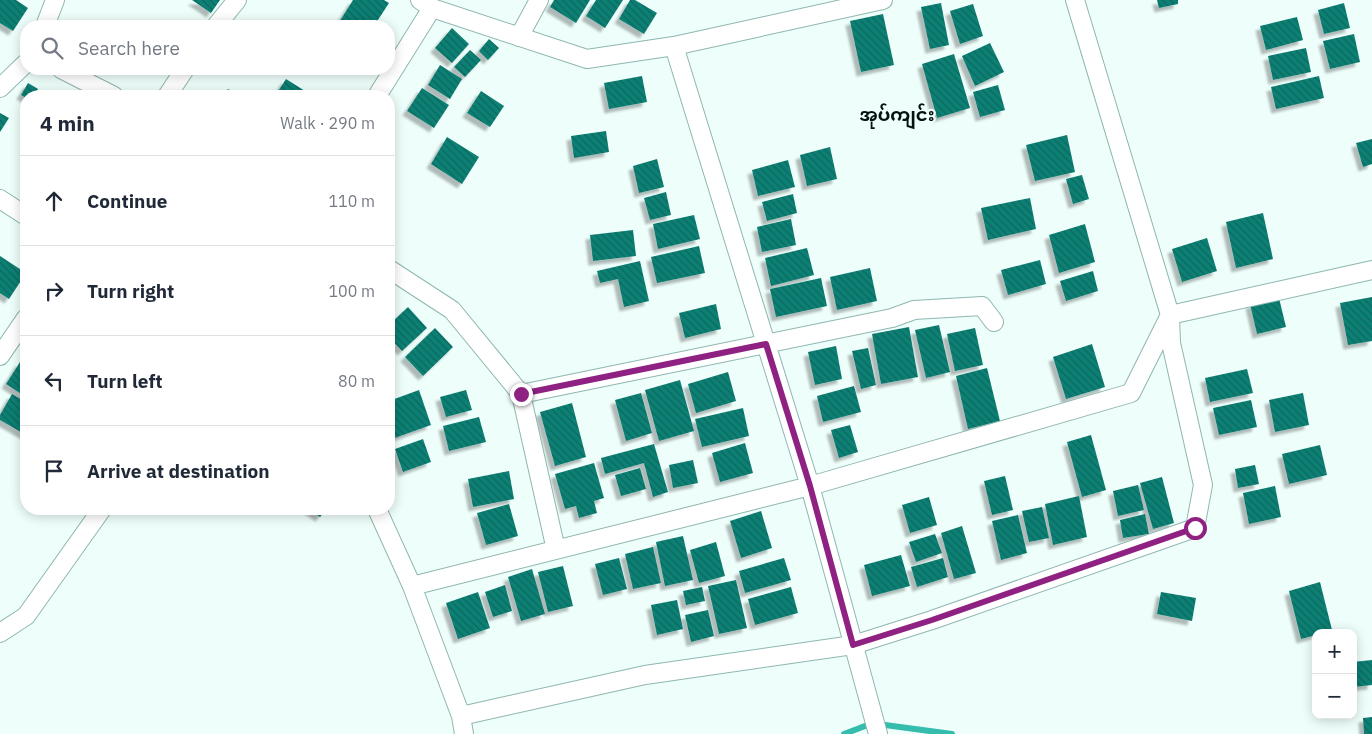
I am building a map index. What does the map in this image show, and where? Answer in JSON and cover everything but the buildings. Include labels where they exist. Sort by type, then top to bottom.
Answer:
[{"type":"street","points":[[47,20],[55,0]]},
{"type":"street","points":[[221,20],[237,0]]},
{"type":"street","points":[[520,37],[539,0]]},
{"type":"street","points":[[395,62],[426,4],[587,59],[674,46],[883,0]]},
{"type":"street","points":[[461,716],[645,675],[853,645],[932,620],[1195,528],[1203,484],[1171,343],[1170,315],[1075,0]]},
{"type":"street","points":[[674,46],[810,486],[878,734]]},
{"type":"street","points":[[0,88],[20,69]]},
{"type":"street","points":[[73,75],[102,90]]},
{"type":"street","points":[[171,90],[182,75]]},
{"type":"street","points":[[380,90],[388,75]]},
{"type":"street","points":[[0,200],[20,212]]},
{"type":"street","points":[[1170,315],[1372,270]]},
{"type":"street","points":[[395,273],[452,310],[521,394],[556,550]]},
{"type":"street","points":[[521,394],[892,318],[914,310],[982,306],[994,322]]},
{"type":"street","points":[[412,586],[810,486],[1131,393],[1170,315]]},
{"type":"street","points":[[0,356],[20,327]]},
{"type":"street","points":[[0,634],[26,616],[98,515]]},
{"type":"street","points":[[380,515],[412,586],[461,716],[464,734]]},
{"type":"waterway","points":[[844,734],[865,726],[885,725],[952,734]]},
{"type":"district","name":"အုပ်ကျင်း","points":[[897,114]]},
{"type":"route","points":[[521,394],[766,344],[810,486],[853,645],[932,620],[1195,528]]}]
